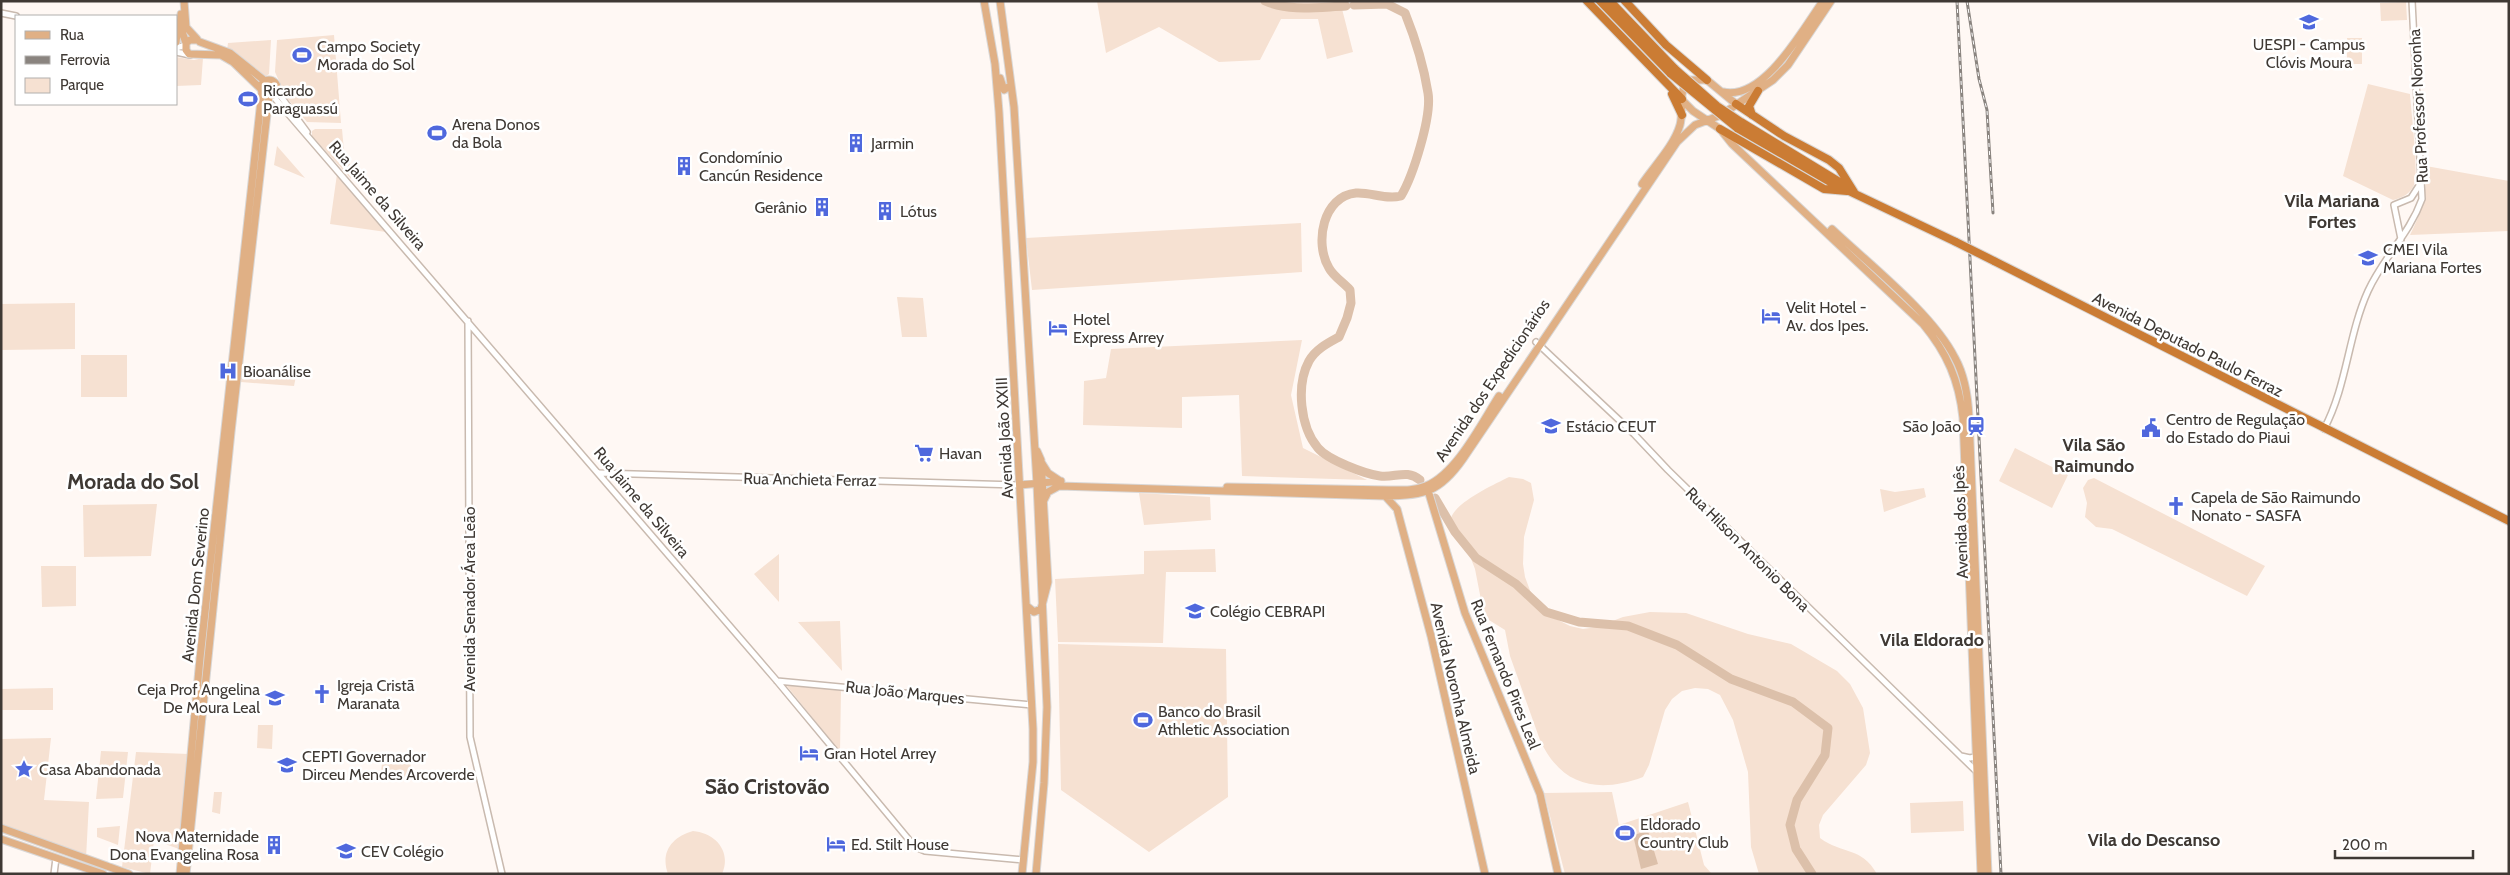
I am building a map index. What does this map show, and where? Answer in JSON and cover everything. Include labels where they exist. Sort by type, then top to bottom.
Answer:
[{"type":"highway","points":[[1587,1],[1682,99]]},
{"type":"highway","points":[[1600,1],[1623,20]]},
{"type":"highway","points":[[1610,1],[1623,20]]},
{"type":"highway","points":[[1624,1],[1666,44],[1707,80]]},
{"type":"highway","name":"Avenida Deputado Paulo Ferraz","points":[[1623,20],[1673,71],[1739,125],[1825,179],[1956,242],[2509,521]]},
{"type":"highway","points":[[1660,76],[1676,100],[1682,115]]},
{"type":"highway","points":[[1753,116],[1749,106],[1758,91]]},
{"type":"highway","points":[[1736,104],[1753,116],[1829,160],[1839,168],[1854,192]]},
{"type":"highway","points":[[1720,128],[1824,189],[1854,192]]},
{"type":"main road","points":[[182,1],[180,26],[187,52],[195,55],[221,55],[233,62],[262,90],[271,96],[277,86],[273,81],[265,81],[230,53],[199,41],[190,40],[186,44]]},
{"type":"main road","points":[[182,1],[186,27],[199,41],[202,49],[195,55]]},
{"type":"main road","name":"Avenida João XXIII","points":[[984,1],[995,64],[999,112],[1029,624],[1033,762],[1022,874]]},
{"type":"main road","name":"Avenida João XXIII","points":[[1000,1],[1012,84],[1028,363],[1034,444],[1040,484],[1041,609],[1046,739],[1036,874]]},
{"type":"main road","points":[[1722,92],[1730,93],[1740,90],[1769,75],[1823,1]]},
{"type":"main road","points":[[1675,141],[1688,129],[1724,112],[1773,80],[1788,65],[1831,1]]},
{"type":"main road","points":[[178,30],[181,11]]},
{"type":"main road","points":[[995,64],[1002,89],[1007,90],[1012,84]]},
{"type":"main road","points":[[1675,141],[1682,115],[1682,91],[1688,80],[1707,80],[1736,104]]},
{"type":"main road","points":[[262,90],[265,81]]},
{"type":"main road","name":"Avenida Dom Severino","points":[[180,874],[200,658],[262,90]]},
{"type":"main road","points":[[1722,92],[1725,103],[1724,112]]},
{"type":"main road","name":"Avenida Dom Severino","points":[[186,874],[231,432],[271,96]]},
{"type":"main road","points":[[1682,99],[1687,106],[1708,120]]},
{"type":"main road","points":[[999,112],[1003,106],[1010,109],[1015,135]]},
{"type":"main road","name":"Avenida dos Ipês","points":[[1708,120],[1720,128],[1732,144],[1923,324],[1948,358],[1957,381],[1961,403],[1971,540],[1980,756],[1988,874]]},
{"type":"main road","name":"Avenida dos Expedicionários","points":[[1059,484],[1384,496],[1427,489],[1453,465],[1675,141]]},
{"type":"main road","points":[[1012,348],[1019,350],[1027,348]]},
{"type":"main road","points":[[1013,366],[1020,361],[1028,363]]},
{"type":"main road","points":[[1034,444],[1048,473],[1059,484],[1048,492],[1043,502]]},
{"type":"main road","points":[[1028,607],[1034,612],[1041,609],[1048,582],[1043,502],[1040,484],[1041,460]]},
{"type":"main road","name":"Avenida dos Expedicionários","points":[[1020,485],[1059,484],[1403,493]]},
{"type":"main road","name":"Rua Fernando Pires Leal","points":[[1427,489],[1465,613],[1540,794],[1558,874]]},
{"type":"main road","points":[[1384,496],[1397,508],[1403,493]]},
{"type":"main road","name":"Avenida Noronha Almeida","points":[[1397,508],[1431,636],[1485,874]]},
{"type":"main road","points":[[1029,624],[1035,622],[1042,626]]},
{"type":"main road","name":"Avenida dos Ipês","points":[[1981,774],[1981,874]]},
{"type":"main road","points":[[1,828],[129,874]]},
{"type":"main road","points":[[1,839],[103,874]]},
{"type":"street","name":"Rua Professor Noronha","points":[[2324,428],[2335,404],[2368,291],[2385,259],[2410,228],[2423,193],[2412,1]]},
{"type":"street","points":[[1,13],[15,16]]},
{"type":"street","points":[[178,47],[186,44]]},
{"type":"street","points":[[178,52],[195,55]]},
{"type":"street","points":[[277,86],[309,135]]},
{"type":"street","name":"Rua Jaime da Silveira","points":[[271,96],[309,135],[918,848],[1023,860]]},
{"type":"street","points":[[2401,239],[2394,205],[2411,198],[2423,180]]},
{"type":"street","name":"Avenida Senador Área Leão","points":[[468,320],[470,737],[502,874]]},
{"type":"street","name":"Rua Hilson Antonio Bona","points":[[1538,343],[1634,434],[1668,470],[1960,756],[1981,774]]},
{"type":"street","name":"Rua Anchieta Ferraz","points":[[599,474],[1020,485]]},
{"type":"street","name":"Rua João Marques","points":[[777,681],[1032,705]]},
{"type":"street","points":[[1960,756],[1980,756]]},
{"type":"street","points":[[54,874],[56,858]]},
{"type":"green space","points":[[1097,1],[1340,1],[1353,52],[1327,59],[1318,19],[1281,19],[1260,60],[1219,62],[1159,27],[1106,53]]},
{"type":"green space","points":[[2406,2],[2407,20],[2381,21],[2380,3]]},
{"type":"green space","points":[[334,35],[341,123],[307,122],[286,97],[275,72],[277,40]]},
{"type":"green space","points":[[2347,38],[2362,38],[2362,64],[2347,64]]},
{"type":"green space","points":[[271,40],[269,74],[265,77],[227,50],[228,43]]},
{"type":"green space","points":[[178,57],[194,60],[203,58],[201,85],[178,86]]},
{"type":"green space","points":[[2368,84],[2410,94],[2415,155],[2414,185],[2403,197],[2393,200],[2343,176]]},
{"type":"green space","points":[[315,129],[342,129],[344,151],[337,160],[342,166],[350,162],[351,179],[312,136],[312,131]]},
{"type":"green space","points":[[277,146],[305,178],[274,165]]},
{"type":"green space","points":[[2426,166],[2509,181],[2509,231],[2410,235],[2423,202],[2426,185]]},
{"type":"green space","points":[[337,174],[386,232],[330,224]]},
{"type":"green space","points":[[1301,223],[1302,272],[1032,290],[1026,238]]},
{"type":"green space","points":[[897,297],[923,298],[927,337],[902,337]]},
{"type":"green space","points":[[75,303],[75,349],[1,350],[1,304]]},
{"type":"green space","points":[[1302,340],[1291,395],[1303,448],[1367,480],[1242,476],[1239,395],[1182,397],[1182,428],[1083,425],[1084,381],[1106,378],[1111,349]]},
{"type":"green space","points":[[81,355],[127,355],[127,397],[81,397]]},
{"type":"green space","points":[[242,370],[296,376],[294,386],[241,382]]},
{"type":"green space","points":[[2015,448],[2068,475],[2052,508],[1999,481]]},
{"type":"green space","points":[[1509,477],[1523,479],[1531,483],[1534,500],[1524,537],[1523,564],[1525,577],[1531,593],[1546,614],[1570,626],[1583,629],[1597,627],[1623,617],[1650,612],[1686,613],[1748,634],[1791,644],[1837,671],[1850,684],[1863,708],[1870,753],[1866,765],[1823,815],[1819,825],[1820,838],[1865,859],[1877,874],[1759,874],[1751,847],[1748,772],[1733,720],[1720,695],[1708,689],[1695,688],[1682,691],[1672,699],[1665,710],[1649,765],[1643,777],[1611,785],[1596,785],[1582,782],[1559,768],[1540,740],[1510,656],[1505,630],[1489,620],[1483,610],[1475,569],[1464,541],[1451,518],[1454,512],[1467,500]]},
{"type":"green space","points":[[2094,478],[2265,566],[2247,596],[2112,529],[2096,527],[2085,517],[2087,503],[2083,488],[2088,480]]},
{"type":"green space","points":[[1924,488],[1926,497],[1884,512],[1880,489],[1895,492]]},
{"type":"green space","points":[[1139,493],[1210,497],[1211,520],[1144,525]]},
{"type":"green space","points":[[157,504],[151,556],[84,557],[83,505]]},
{"type":"green space","points":[[1215,549],[1216,572],[1166,572],[1163,643],[1058,642],[1055,579],[1144,574],[1144,551]]},
{"type":"green space","points":[[779,554],[779,602],[754,574]]},
{"type":"green space","points":[[41,566],[76,566],[76,606],[42,607]]},
{"type":"green space","points":[[840,621],[842,671],[798,622]]},
{"type":"green space","name":"Banco do Brasil Athletic Association","points":[[1058,644],[1226,649],[1228,797],[1149,852],[1061,790]]},
{"type":"green space","points":[[786,685],[841,690],[840,752]]},
{"type":"green space","points":[[53,688],[53,710],[1,710],[1,689]]},
{"type":"green space","points":[[258,725],[273,725],[272,749],[257,748]]},
{"type":"green space","name":"Casa Abandonada","points":[[51,738],[44,800],[89,802],[86,858],[1,828],[1,739]]},
{"type":"green space","points":[[101,751],[128,752],[123,798],[96,799]]},
{"type":"green space","points":[[136,752],[189,754],[179,849],[154,840],[150,874],[122,867]]},
{"type":"green space","points":[[392,753],[411,758],[410,779],[381,771],[383,757]]},
{"type":"green space","points":[[214,792],[222,792],[220,814],[212,812]]},
{"type":"green space","name":"Eldorado Country Club","points":[[1612,792],[1619,825],[1688,802],[1704,865],[1712,874],[1565,874],[1544,793]]},
{"type":"green space","points":[[1963,801],[1964,831],[1911,833],[1910,803]]},
{"type":"green space","points":[[120,826],[118,845],[97,837],[97,828]]},
{"type":"green space","points":[[693,831],[708,835],[720,845],[725,858],[722,874],[668,874],[666,859],[670,846],[679,837]]},
{"type":"shaded area","points":[[1648,831],[1658,864],[1641,869],[1633,835]]},
{"type":"waterway","points":[[1265,1],[1294,8],[1346,6]]},
{"type":"waterway","points":[[1354,5],[1387,4],[1405,13],[1416,42],[1424,73],[1428,93],[1427,116],[1416,161],[1401,196],[1389,197],[1356,193],[1345,196],[1336,202],[1329,211],[1322,234],[1322,246],[1331,271],[1350,290],[1351,303],[1339,337],[1319,350],[1309,361],[1302,382],[1302,406],[1307,429],[1323,453],[1347,466],[1373,475],[1406,474],[1420,480]]},
{"type":"waterway","points":[[1435,498],[1455,532],[1476,558],[1516,584],[1546,612],[1579,622],[1628,626],[1677,645],[1731,679],[1793,702],[1828,728],[1825,755],[1797,800],[1790,825],[1796,849],[1812,874]]},
{"type":"railway","points":[[1957,1],[2001,874]]},
{"type":"railway","points":[[1967,1],[1979,79],[1987,110],[1993,213]]},
{"type":"place","name":"UESPI - Campus Clóvis Moura","points":[[2309,22]]},
{"type":"place","name":"Campo Society Morada do Sol","points":[[302,55]]},
{"type":"place","name":"Ricardo Paraguassú","points":[[248,99]]},
{"type":"place","name":"Arena Donos da Bola","points":[[437,133]]},
{"type":"place","name":"Jarmin","points":[[856,143]]},
{"type":"place","name":"Condomínio Cancún Residence","points":[[684,166]]},
{"type":"place","name":"Gerânio","points":[[822,207]]},
{"type":"place","name":"Lótus","points":[[885,211]]},
{"type":"place","name":"CMEI Vila Mariana Fortes","points":[[2368,258]]},
{"type":"place","name":"Velit Hotel - Av. dos Ipes.","points":[[1771,316]]},
{"type":"place","name":"Hotel Express Arrey","points":[[1058,328]]},
{"type":"place","name":"Bioanálise","points":[[228,371]]},
{"type":"place","name":"Estácio CEUT","points":[[1551,426]]},
{"type":"place","name":"São João","points":[[1976,426]]},
{"type":"place","name":"Centro de Regulação do Estado do Piaui","points":[[2151,428]]},
{"type":"place","name":"Havan","points":[[924,453]]},
{"type":"place","name":"Capela de São Raimundo Nonato - SASFA","points":[[2176,506]]},
{"type":"place","name":"Colégio CEBRAPI","points":[[1195,611]]},
{"type":"place","name":"Igreja Cristã Maranata","points":[[322,694]]},
{"type":"place","name":"Ceja Prof Angelina De Moura Leal","points":[[275,698]]},
{"type":"place","name":"Banco do Brasil Athletic Association","points":[[1143,720]]},
{"type":"place","name":"Gran Hotel Arrey","points":[[809,753]]},
{"type":"place","name":"CEPTI Governador Dirceu Mendes Arcoverde","points":[[287,765]]},
{"type":"place","name":"Casa Abandonada","points":[[24,769]]},
{"type":"place","name":"Eldorado Country Club","points":[[1625,833]]},
{"type":"place","name":"Ed. Stilt House","points":[[836,844]]},
{"type":"place","name":"Nova Maternidade Dona Evangelina Rosa","points":[[274,845]]},
{"type":"place","name":"CEV Colégio","points":[[346,851]]},
{"type":"district","name":"Vila Mariana Fortes","points":[[2332,211]]},
{"type":"district","name":"Vila São Raimundo","points":[[2094,455]]},
{"type":"district","name":"Morada do Sol","points":[[133,482]]},
{"type":"district","name":"Vila Eldorado","points":[[1932,640]]},
{"type":"district","name":"São Cristovão","points":[[767,787]]},
{"type":"district","name":"Vila do Descanso","points":[[2154,840]]}]
